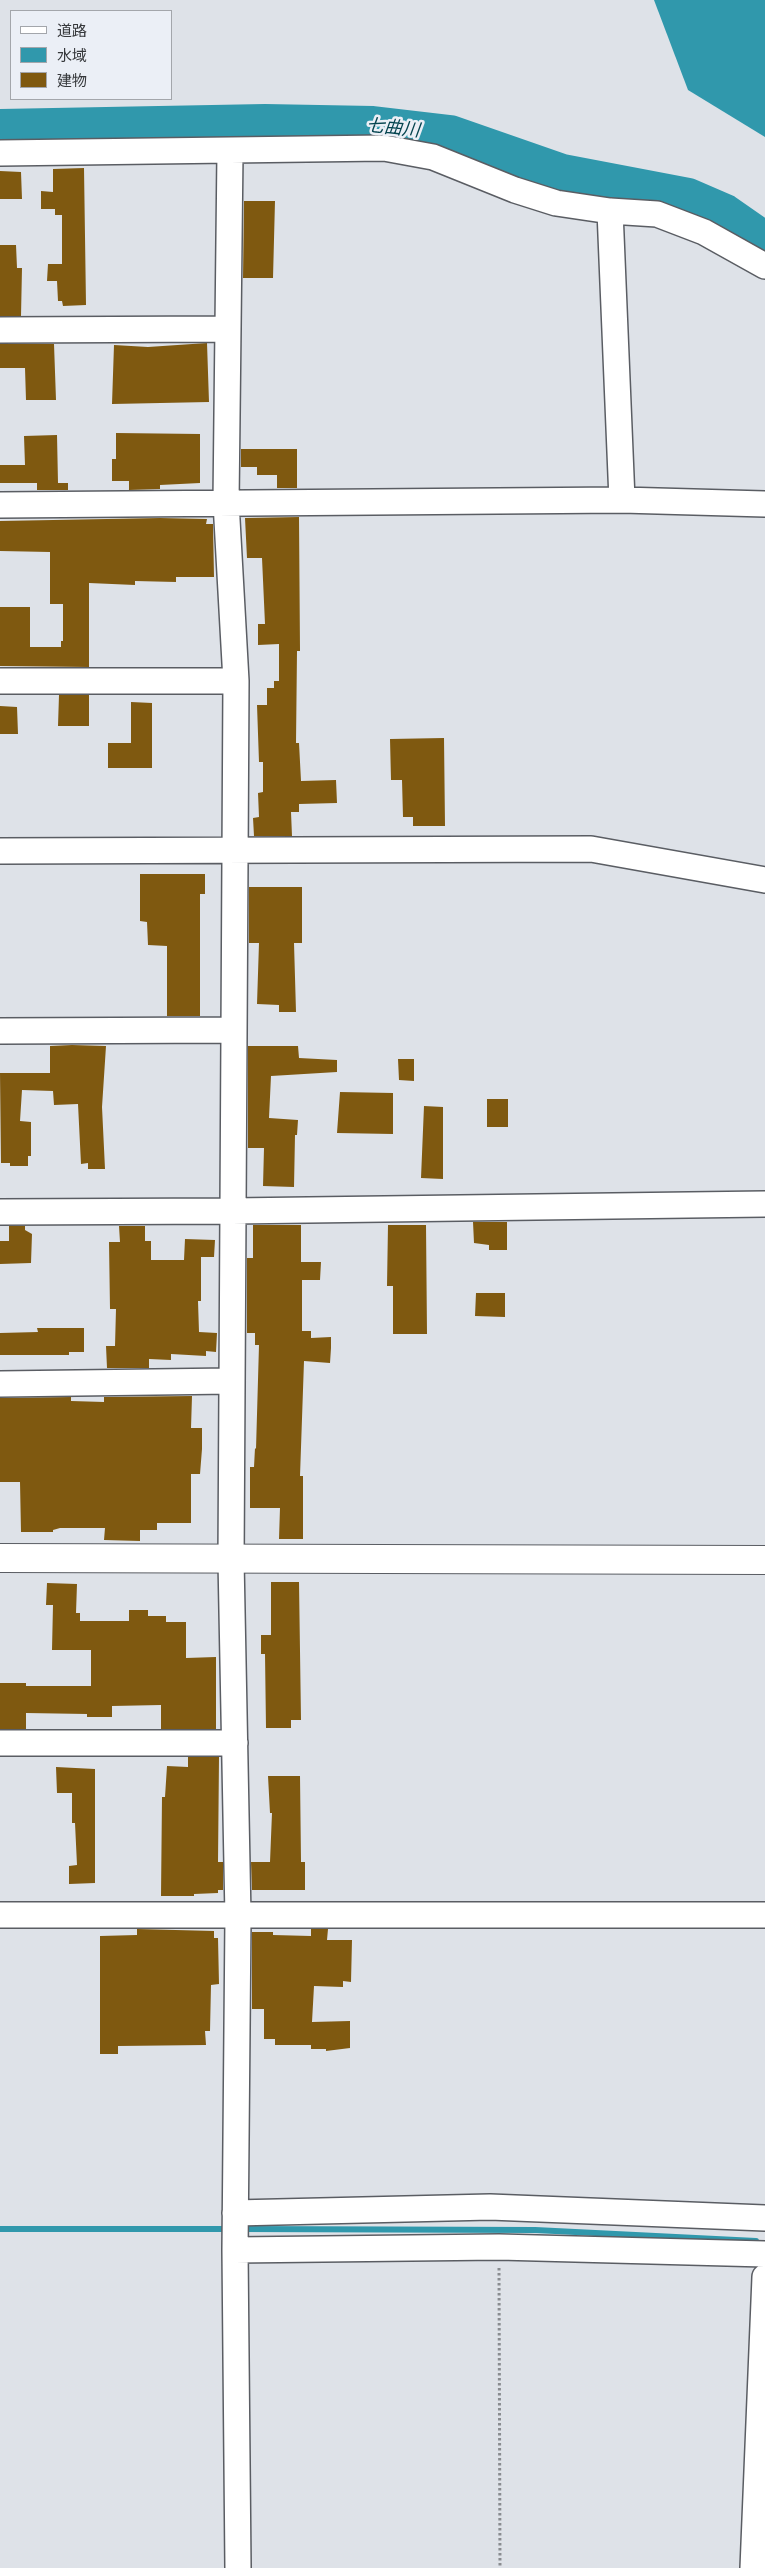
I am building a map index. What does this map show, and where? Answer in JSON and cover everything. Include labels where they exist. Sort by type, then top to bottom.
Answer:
[{"type":"street","points":[[0,154],[230,152],[384,148],[433,157],[515,190],[556,203],[610,211],[657,214],[704,232],[765,266]]},
{"type":"street","points":[[230,152],[226,502],[236,681],[231,1560],[238,1917],[234,2250],[238,2568]]},
{"type":"street","points":[[610,211],[622,500]]},
{"type":"street","points":[[0,330],[228,329]]},
{"type":"street","points":[[0,506],[226,502],[622,500],[765,504]]},
{"type":"street","points":[[0,681],[236,681]]},
{"type":"street","points":[[0,851],[591,849],[765,880]]},
{"type":"street","points":[[0,1031],[234,1030]]},
{"type":"street","points":[[0,1212],[232,1212],[765,1204]]},
{"type":"street","points":[[0,1384],[231,1381]]},
{"type":"street","points":[[0,1558],[765,1560]]},
{"type":"street","points":[[0,1743],[235,1743]]},
{"type":"street","points":[[0,1915],[238,1917],[765,1915]]},
{"type":"street","points":[[235,2213],[490,2207],[765,2218]]},
{"type":"street","points":[[234,2250],[499,2247],[765,2254]]},
{"type":"street","points":[[753,2568],[765,2278]]},
{"type":"path","points":[[499,2247],[500,2568]]},
{"type":"water","points":[[654,0],[765,0],[765,137],[688,90]]},
{"type":"building","points":[[84,168],[86,305],[63,306],[62,301],[58,301],[57,281],[47,281],[48,264],[62,264],[62,215],[55,215],[55,209],[41,209],[41,191],[53,192],[53,169]]},
{"type":"building","points":[[0,171],[21,172],[22,199],[0,199]]},
{"type":"building","points":[[244,201],[275,201],[273,278],[243,278]]},
{"type":"building","points":[[0,245],[16,245],[17,268],[22,268],[21,316],[0,316]]},
{"type":"building","points":[[207,343],[209,402],[112,404],[114,345],[148,347]]},
{"type":"building","points":[[0,344],[54,344],[56,400],[26,400],[25,368],[0,368]]},
{"type":"building","points":[[116,433],[200,434],[200,483],[160,485],[160,489],[129,490],[129,481],[112,481],[112,459],[116,459]]},
{"type":"building","points":[[57,435],[58,483],[68,483],[68,490],[37,490],[37,483],[0,483],[0,465],[25,465],[24,436]]},
{"type":"building","points":[[241,449],[297,449],[297,488],[277,488],[277,475],[257,475],[257,467],[241,467]]},
{"type":"building","points":[[299,517],[300,651],[297,651],[296,743],[299,743],[301,781],[336,780],[337,803],[299,804],[299,812],[291,812],[292,836],[254,836],[253,818],[259,817],[258,793],[263,792],[263,762],[259,762],[257,705],[267,705],[267,688],[274,688],[274,681],[279,681],[279,644],[258,645],[258,624],[265,624],[262,558],[247,558],[245,518]]},
{"type":"building","points":[[207,519],[206,524],[213,524],[214,577],[176,577],[176,582],[135,581],[135,585],[89,583],[89,667],[0,666],[0,607],[30,607],[30,647],[61,647],[61,641],[63,641],[63,604],[50,604],[50,552],[0,551],[0,521]]},
{"type":"building","points":[[59,695],[89,695],[89,726],[58,726]]},
{"type":"building","points":[[131,702],[152,703],[152,768],[108,768],[108,743],[131,743]]},
{"type":"building","points":[[0,706],[17,707],[18,734],[0,734]]},
{"type":"building","points":[[444,738],[445,826],[413,826],[413,817],[403,817],[402,780],[391,780],[390,739]]},
{"type":"building","points":[[140,874],[205,874],[205,894],[200,894],[200,1016],[167,1016],[167,946],[148,945],[147,922],[140,921]]},
{"type":"building","points":[[249,887],[302,887],[302,943],[294,943],[296,1012],[279,1012],[279,1005],[257,1004],[259,943],[249,943]]},
{"type":"building","points":[[50,1046],[106,1046],[102,1107],[105,1169],[88,1169],[88,1163],[81,1164],[78,1104],[54,1105],[53,1091],[22,1090],[20,1121],[31,1122],[31,1156],[28,1156],[28,1166],[10,1166],[10,1163],[1,1163],[0,1073],[50,1073]]},
{"type":"building","points":[[248,1046],[298,1046],[299,1058],[337,1060],[337,1072],[271,1076],[269,1118],[298,1120],[297,1135],[295,1135],[294,1187],[263,1186],[264,1148],[248,1148]]},
{"type":"building","points":[[398,1059],[414,1059],[414,1081],[399,1080]]},
{"type":"building","points":[[340,1092],[393,1093],[393,1134],[337,1133]]},
{"type":"building","points":[[487,1099],[508,1099],[508,1127],[487,1127]]},
{"type":"building","points":[[424,1106],[443,1107],[443,1179],[421,1178]]},
{"type":"building","points":[[473,1222],[507,1222],[507,1250],[489,1250],[489,1245],[474,1243]]},
{"type":"building","points":[[253,1225],[301,1225],[301,1262],[321,1262],[320,1280],[302,1280],[302,1331],[311,1331],[311,1338],[331,1337],[330,1363],[304,1361],[300,1476],[303,1476],[303,1539],[279,1539],[280,1508],[250,1508],[250,1467],[254,1467],[256,1449],[259,1345],[255,1345],[255,1333],[247,1333],[247,1258],[253,1258]]},
{"type":"building","points":[[388,1225],[426,1225],[427,1334],[393,1334],[393,1286],[387,1286]]},
{"type":"building","points":[[9,1226],[25,1226],[25,1230],[32,1234],[31,1263],[0,1264],[0,1241],[9,1241]]},
{"type":"building","points":[[119,1226],[145,1226],[145,1241],[151,1241],[151,1260],[184,1260],[185,1239],[215,1240],[214,1257],[201,1257],[201,1301],[198,1301],[199,1332],[217,1333],[216,1352],[206,1351],[206,1356],[171,1354],[171,1360],[149,1359],[149,1368],[107,1368],[106,1346],[115,1346],[116,1309],[110,1309],[109,1242],[120,1242]]},
{"type":"building","points":[[476,1293],[505,1293],[505,1317],[475,1316]]},
{"type":"building","points":[[37,1328],[84,1328],[84,1352],[69,1352],[69,1355],[0,1355],[0,1333],[38,1332]]},
{"type":"building","points":[[192,1396],[191,1428],[202,1428],[202,1449],[200,1474],[191,1474],[191,1523],[157,1523],[157,1530],[140,1530],[140,1541],[104,1540],[105,1528],[60,1528],[53,1530],[53,1532],[21,1532],[20,1482],[0,1482],[0,1398],[71,1397],[71,1401],[104,1402],[104,1397]]},
{"type":"building","points":[[271,1582],[299,1582],[301,1720],[291,1720],[291,1728],[266,1728],[265,1654],[261,1654],[261,1635],[271,1635]]},
{"type":"building","points":[[47,1583],[77,1584],[76,1613],[80,1613],[80,1621],[129,1621],[129,1610],[148,1610],[148,1616],[166,1616],[166,1622],[186,1622],[186,1658],[216,1657],[216,1729],[161,1729],[161,1705],[112,1706],[112,1717],[87,1717],[87,1714],[26,1713],[26,1729],[0,1729],[0,1683],[26,1683],[26,1686],[91,1686],[91,1650],[52,1650],[53,1605],[46,1605]]},
{"type":"building","points":[[188,1757],[219,1757],[218,1862],[223,1862],[223,1890],[218,1890],[218,1893],[194,1894],[194,1896],[161,1896],[162,1797],[165,1797],[167,1766],[188,1767]]},
{"type":"building","points":[[56,1767],[95,1769],[95,1883],[69,1884],[69,1866],[77,1865],[75,1823],[72,1823],[72,1793],[57,1793]]},
{"type":"building","points":[[268,1776],[300,1776],[301,1862],[305,1862],[305,1890],[252,1890],[251,1862],[270,1862],[272,1813],[270,1813]]},
{"type":"building","points":[[137,1929],[214,1931],[214,1938],[218,1938],[219,1984],[211,1985],[210,2031],[205,2031],[206,2045],[118,2046],[118,2054],[100,2054],[100,1936],[137,1935]]},
{"type":"building","points":[[311,1929],[328,1929],[327,1940],[352,1940],[351,1982],[343,1981],[343,1987],[314,1986],[312,2022],[350,2021],[350,2048],[326,2051],[326,2049],[311,2049],[311,2045],[275,2045],[275,2039],[264,2039],[264,2009],[252,2009],[252,1932],[273,1932],[273,1935],[311,1936]]},
{"type":"waterway","name":"七曲川","points":[[0,128],[265,123],[373,125],[450,134],[562,173],[688,197],[725,213],[765,241]]},
{"type":"waterway","points":[[0,2229],[231,2229]]},
{"type":"waterway","points":[[241,2229],[535,2230],[756,2241]]}]
